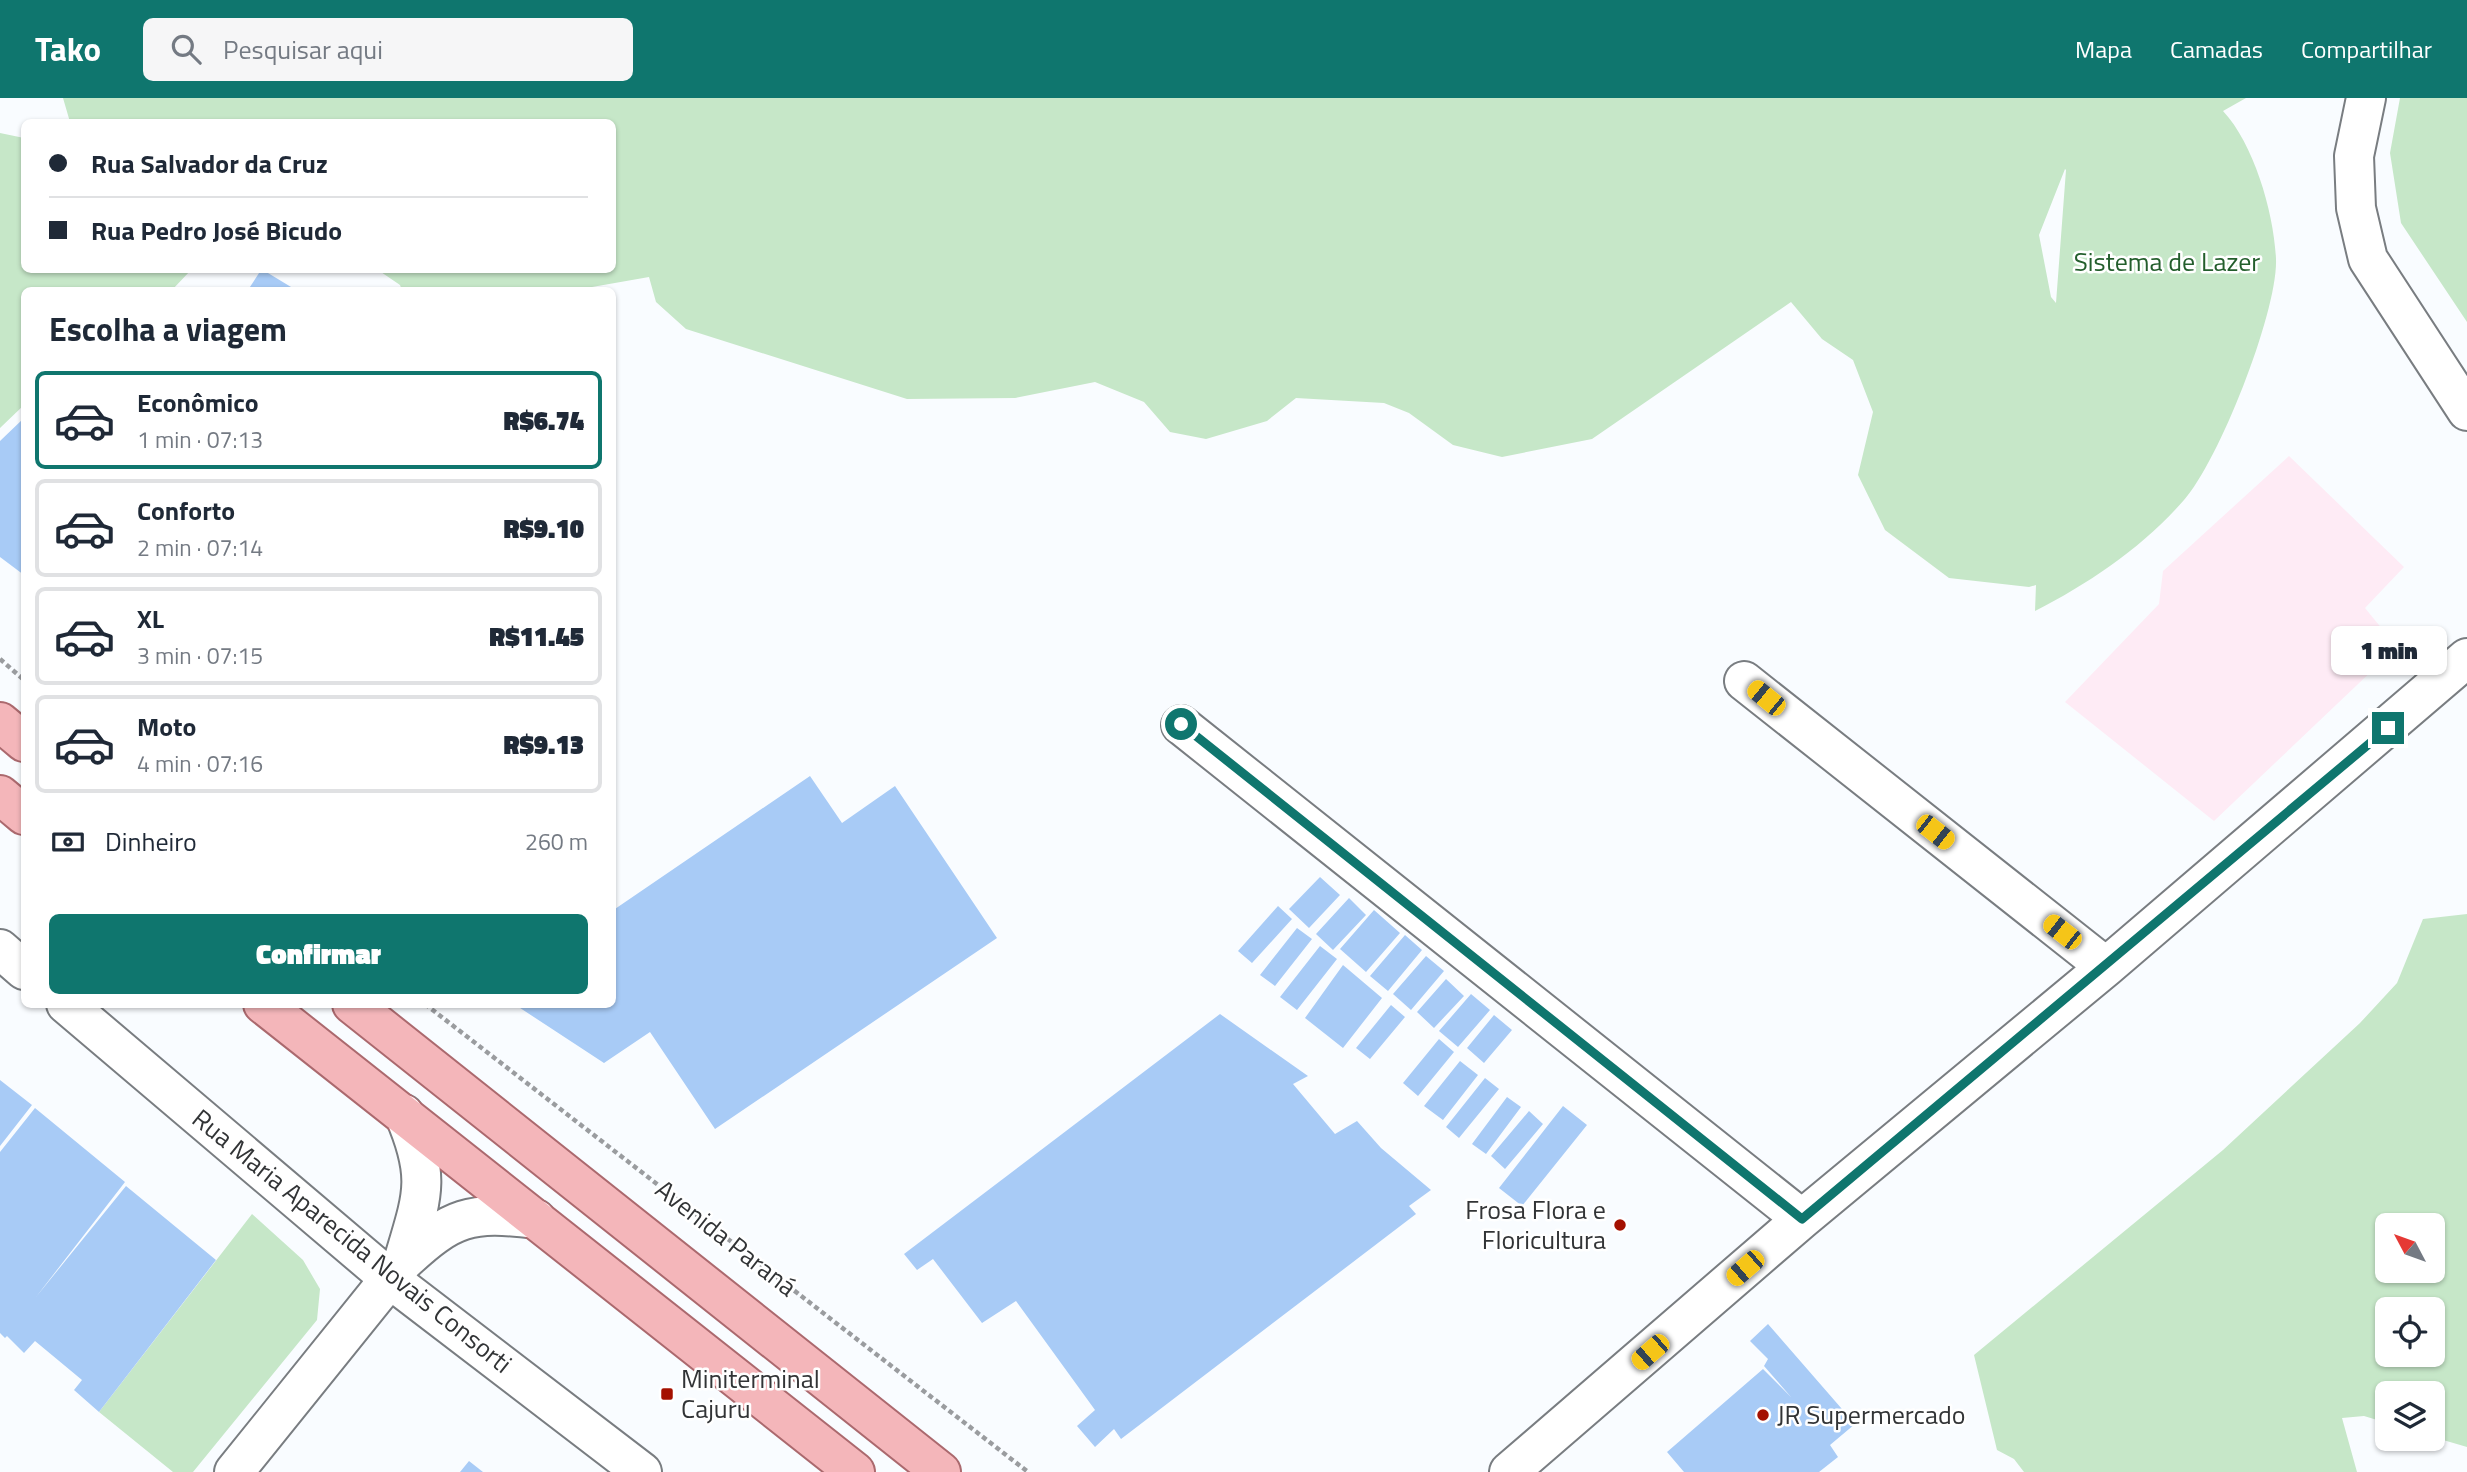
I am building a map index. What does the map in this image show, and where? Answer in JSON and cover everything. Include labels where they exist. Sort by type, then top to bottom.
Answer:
[{"type":"main road","points":[[0,722],[21,740]]},
{"type":"main road","points":[[0,795],[21,812]]},
{"type":"main road","points":[[267,1008],[855,1472]]},
{"type":"main road","name":"Avenida Paraná","points":[[357,1008],[942,1472]]},
{"type":"street","points":[[2366,98],[2354,156],[2356,208],[2368,259],[2467,411]]},
{"type":"street","points":[[1509,1472],[1802,1219],[2106,967],[2467,658]]},
{"type":"street","points":[[1745,681],[2106,967]]},
{"type":"street","points":[[1181,724],[1802,1219]]},
{"type":"street","points":[[0,949],[21,967]]},
{"type":"street","name":"Rua Maria Aparecida Novais Consorti","points":[[71,1008],[642,1472]]},
{"type":"street","points":[[396,1271],[423,1185],[420,1152],[404,1115]]},
{"type":"street","points":[[234,1472],[396,1271],[431,1236],[466,1219],[491,1213],[536,1219]]},
{"type":"path","points":[[0,659],[21,677]]},
{"type":"path","name":"Avenida Paraná","points":[[430,1008],[1028,1472]]},
{"type":"shaded area","points":[[2289,456],[2404,567],[2365,608],[2397,647],[2214,821],[2065,702],[2159,604],[2163,571]]},
{"type":"green space","name":"Sistema de Lazer","points":[[63,98],[2246,98],[2223,111],[2253,160],[2267,201],[2276,259],[2274,283],[2257,348],[2229,420],[2198,481],[2168,517],[2115,563],[2035,611],[2036,585],[2029,587],[1949,578],[1885,530],[1858,475],[1873,412],[1853,360],[1822,339],[1791,302],[1592,439],[1502,457],[1453,445],[1409,413],[1384,403],[1296,398],[1267,421],[1206,439],[1170,432],[1144,402],[1095,382],[1015,398],[907,399],[686,329],[656,302],[649,277],[592,287],[400,285],[382,273],[616,273],[616,119],[69,119]],"holes":[[[2065,169],[2056,303],[2051,297],[2039,235]]]},
{"type":"green space","points":[[2400,98],[2467,98],[2467,322],[2401,223],[2390,153]]},
{"type":"green space","points":[[0,133],[21,137],[21,273],[188,273],[175,287],[21,287],[21,408],[0,428]]},
{"type":"green space","points":[[2467,914],[2467,1447],[2445,1441],[2445,1381],[2375,1381],[2375,1419],[2364,1416],[2342,1418],[2357,1472],[2024,1472],[2014,1459],[1997,1450],[1974,1355],[2223,1150],[2360,1023],[2397,983],[2423,919]]},
{"type":"green space","points":[[252,1214],[303,1260],[320,1289],[317,1320],[193,1472],[173,1472],[99,1412]]},
{"type":"building","points":[[259,273],[268,273],[291,287],[250,287]]},
{"type":"building","points":[[21,421],[21,573],[0,557],[0,441]]},
{"type":"building","points":[[810,776],[842,823],[895,786],[997,938],[715,1129],[650,1032],[604,1063],[520,1008],[616,1008],[616,908]]},
{"type":"building","points":[[1320,877],[1340,895],[1309,928],[1289,909]]},
{"type":"building","points":[[1349,898],[1366,915],[1333,950],[1316,934]]},
{"type":"building","points":[[1278,906],[1292,919],[1252,963],[1238,951]]},
{"type":"building","points":[[1374,910],[1400,933],[1366,972],[1340,949]]},
{"type":"building","points":[[1297,928],[1312,939],[1275,986],[1260,975]]},
{"type":"building","points":[[1405,935],[1422,950],[1388,991],[1370,976]]},
{"type":"building","points":[[1320,946],[1337,959],[1297,1010],[1280,997]]},
{"type":"building","points":[[1426,956],[1444,971],[1411,1010],[1393,994]]},
{"type":"building","points":[[1343,965],[1382,998],[1343,1048],[1305,1018]]},
{"type":"building","points":[[1446,979],[1464,996],[1434,1028],[1417,1012]]},
{"type":"building","points":[[1471,994],[1490,1010],[1458,1047],[1439,1031]]},
{"type":"building","points":[[1391,1005],[1405,1017],[1370,1059],[1356,1048]]},
{"type":"building","points":[[1220,1014],[1308,1076],[1293,1084],[1335,1134],[1357,1121],[1381,1148],[1431,1190],[1409,1206],[1416,1214],[1121,1439],[1114,1429],[1095,1447],[1077,1426],[1095,1410],[1016,1301],[982,1323],[933,1259],[917,1270],[904,1254]]},
{"type":"building","points":[[1494,1015],[1512,1030],[1484,1063],[1467,1048]]},
{"type":"building","points":[[1439,1039],[1454,1052],[1418,1096],[1403,1083]]},
{"type":"building","points":[[1460,1061],[1478,1075],[1443,1120],[1424,1106]]},
{"type":"building","points":[[1485,1078],[1499,1089],[1459,1138],[1446,1127]]},
{"type":"building","points":[[0,1080],[32,1105],[0,1146]]},
{"type":"building","points":[[1507,1097],[1521,1107],[1486,1154],[1472,1144]]},
{"type":"building","points":[[1563,1106],[1587,1125],[1522,1206],[1499,1188]]},
{"type":"building","points":[[35,1108],[125,1182],[36,1297],[126,1186],[216,1260],[99,1412],[74,1390],[82,1380],[35,1341],[24,1353],[7,1336],[5,1338],[0,1333],[0,1152]]},
{"type":"building","points":[[1529,1111],[1543,1124],[1505,1169],[1491,1156]]},
{"type":"building","name":"JR Supermercado","points":[[1768,1324],[1855,1424],[1830,1445],[1838,1457],[1819,1472],[1684,1472],[1667,1452],[1763,1369],[1791,1397],[1764,1366],[1768,1359],[1750,1341]]},
{"type":"building","points":[[469,1461],[483,1472],[460,1472]]},
{"type":"place","name":"Frosa Flora e Floricultura","points":[[1620,1225]]},
{"type":"place","name":"Miniterminal Cajuru","points":[[667,1394]]},
{"type":"place","name":"JR Supermercado","points":[[1763,1415]]},
{"type":"route","points":[[1181,724],[1802,1219],[2388,728]]}]
